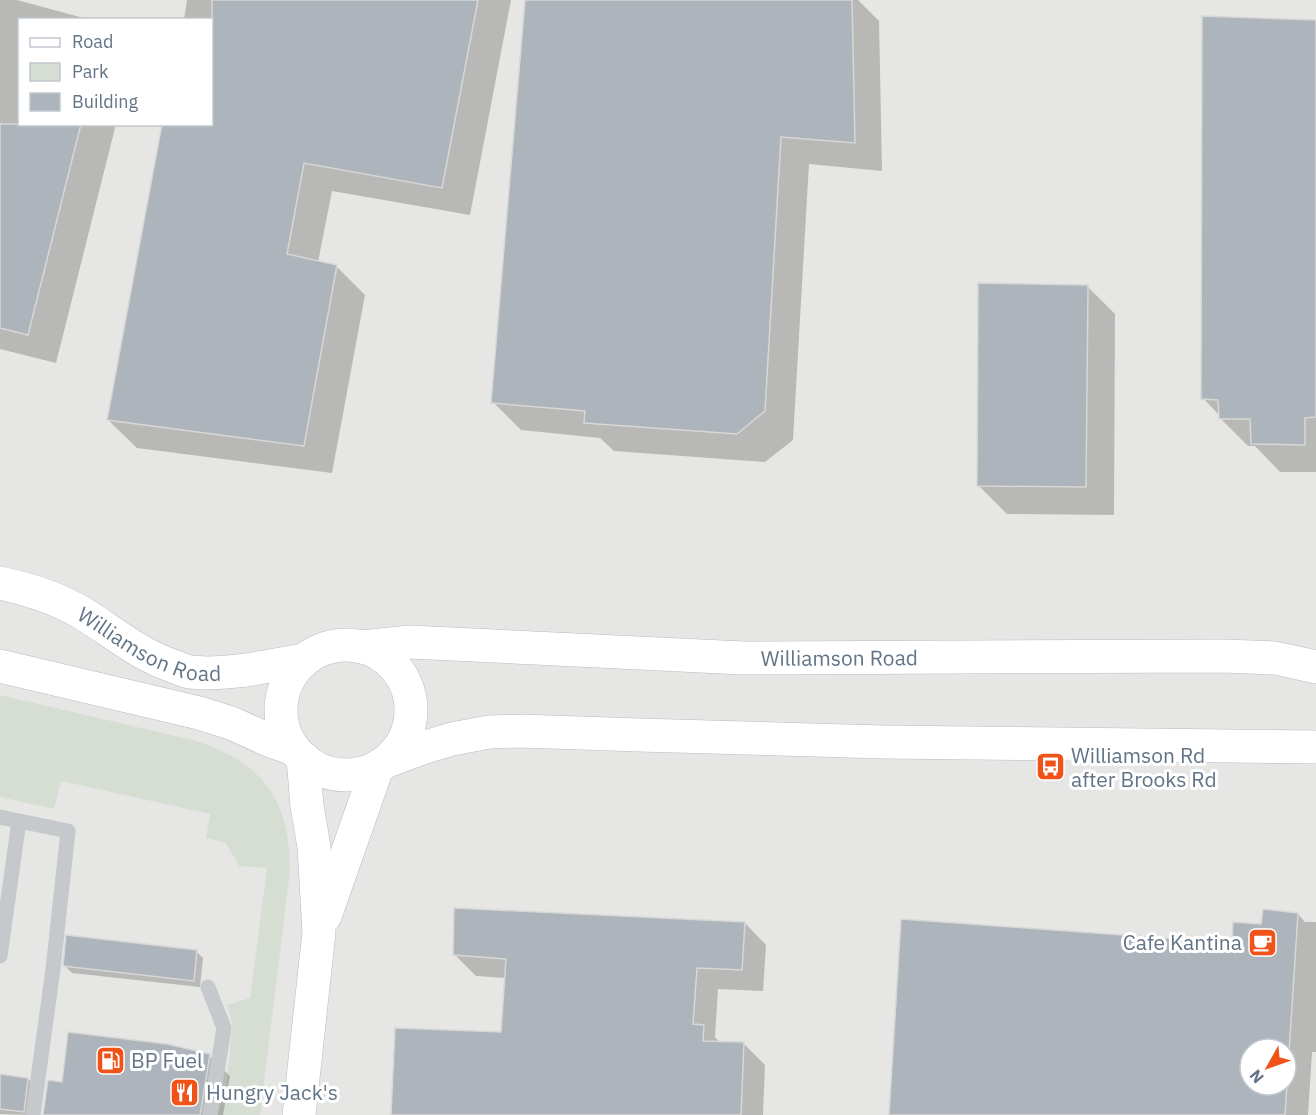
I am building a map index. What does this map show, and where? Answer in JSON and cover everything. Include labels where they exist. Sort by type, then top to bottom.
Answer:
[{"type":"main road","name":"Williamson Road","points":[[0,583],[60,602],[135,649],[189,672],[223,672],[304,660]]},
{"type":"main road","name":"Williamson Road","points":[[362,647],[410,642],[743,658],[1224,656],[1275,658],[1316,667]]},
{"type":"main road","points":[[299,1115],[319,932],[314,847],[299,754],[287,737],[283,725],[282,701],[290,678],[304,660],[332,646],[362,647],[381,655],[402,676],[409,695],[411,715],[406,735],[397,752],[382,764],[319,932]]},
{"type":"main road","points":[[0,666],[231,723],[299,754],[326,772],[339,775],[352,775],[452,739],[489,732],[520,731],[873,741],[1316,747]]},
{"type":"lane","points":[[0,817],[68,831],[53,969],[33,1115]]},
{"type":"lane","points":[[0,956],[19,821]]},
{"type":"lane","points":[[208,987],[224,1029],[210,1115]]},
{"type":"shaded area","points":[[0,0],[1316,0],[1316,1115],[0,1115]]},
{"type":"green space","points":[[0,695],[197,741],[221,750],[240,761],[269,788],[279,805],[285,824],[290,871],[260,1115],[217,1115],[226,1090],[230,1050],[232,1024],[227,1005],[250,998],[267,868],[239,866],[226,843],[206,838],[210,814],[61,781],[54,809],[0,797]]},
{"type":"building","points":[[212,0],[478,0],[442,188],[304,163],[287,254],[337,265],[304,446],[107,420],[162,126],[213,126]]},
{"type":"building","points":[[525,0],[852,0],[855,143],[781,137],[765,411],[737,434],[584,423],[585,411],[491,403]]},
{"type":"building","points":[[1202,16],[1316,20],[1316,417],[1305,418],[1305,445],[1251,444],[1250,419],[1219,419],[1218,400],[1201,399]]},
{"type":"building","points":[[0,124],[80,126],[28,335],[0,328]]},
{"type":"building","points":[[978,283],[1088,285],[1086,487],[977,486]]},
{"type":"building","points":[[454,908],[745,922],[742,970],[697,968],[693,1024],[704,1025],[703,1041],[744,1042],[741,1115],[391,1115],[395,1028],[501,1032],[506,959],[453,955]]},
{"type":"building","points":[[1263,909],[1298,913],[1290,1037],[1238,1037],[1238,1097],[1286,1097],[1285,1115],[889,1115],[901,919],[1232,943],[1233,922],[1261,924]]},
{"type":"building","points":[[66,935],[197,950],[194,981],[63,966]]},
{"type":"building","points":[[68,1032],[167,1044],[210,1054],[200,1115],[43,1115],[48,1080],[62,1082]]},
{"type":"building","points":[[0,1074],[28,1078],[24,1112],[0,1109]]},
{"type":"place","name":"Williamson Rd after Brooks Rd","points":[[1050,767]]},
{"type":"place","name":"Cafe Kantina","points":[[1263,942]]},
{"type":"place","name":"BP Fuel","points":[[110,1060]]},
{"type":"place","name":"Hungry Jack's","points":[[185,1092]]}]
